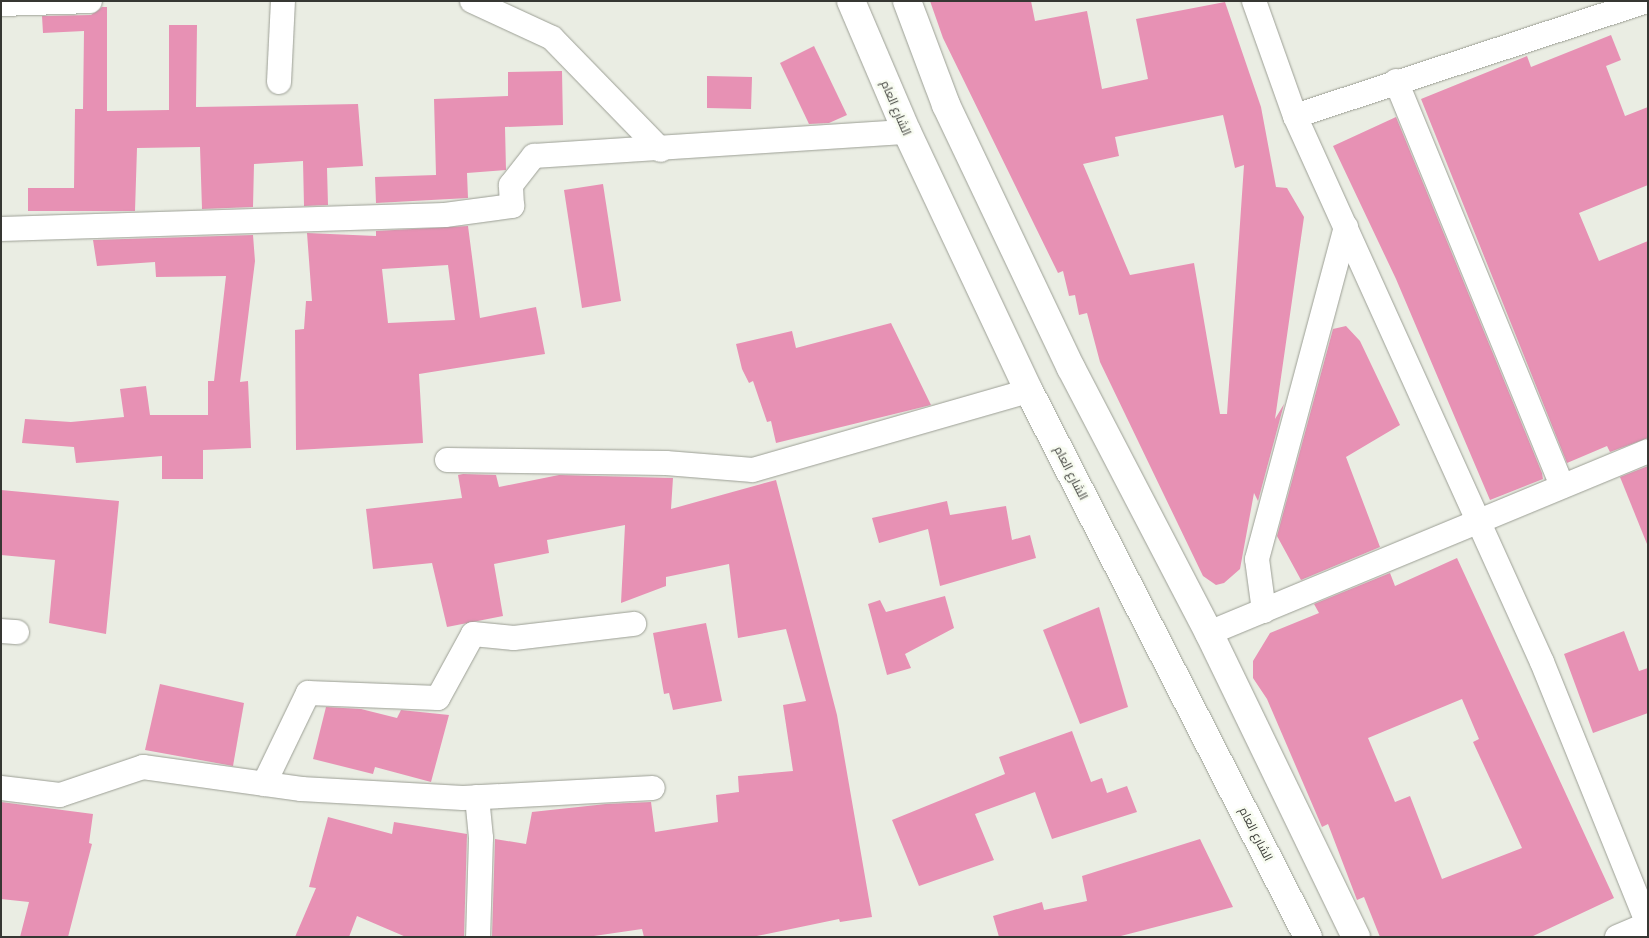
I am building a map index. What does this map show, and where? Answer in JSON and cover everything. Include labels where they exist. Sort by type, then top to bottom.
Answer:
[{"type":"main road","name":"الشارع العام","points":[[851,1],[907,132],[1029,391],[1308,937]]},
{"type":"main road","points":[[907,1],[946,105],[1071,368],[1210,633],[1356,937]]},
{"type":"street","points":[[1,4],[90,1]]},
{"type":"street","points":[[279,82],[283,1]]},
{"type":"street","points":[[472,1],[552,38],[661,150]]},
{"type":"street","points":[[1254,1],[1296,116],[1542,662],[1648,924],[1617,937]]},
{"type":"street","points":[[1296,116],[1396,81],[1647,1]]},
{"type":"street","points":[[1396,81],[1562,486]]},
{"type":"street","points":[[1,229],[445,215],[512,206],[512,185],[534,156],[661,150],[907,132]]},
{"type":"street","points":[[1264,611],[1257,559],[1346,227]]},
{"type":"street","points":[[447,460],[666,463],[753,470],[1029,391]]},
{"type":"street","points":[[1210,633],[1648,451]]},
{"type":"street","points":[[264,784],[308,693],[438,698],[473,634],[514,638],[634,624]]},
{"type":"street","points":[[1,788],[60,795],[143,767],[264,784],[477,797],[653,788]]},
{"type":"street","points":[[477,797],[482,838],[478,937]]},
{"type":"building","points":[[930,1],[1031,1],[1035,21],[1087,11],[1102,89],[1148,79],[1136,19],[1225,2],[1261,107],[1276,187],[1287,188],[1304,217],[1275,419],[1284,404],[1258,501],[1254,493],[1240,569],[1224,583],[1216,585],[1203,576],[1100,362],[1087,313],[1079,315],[1075,295],[1069,296],[1063,271],[1058,273],[943,38]],"holes":[[[1223,115],[1235,168],[1244,165],[1227,414],[1220,414],[1194,263],[1130,275],[1083,164],[1119,156],[1115,137]]]},
{"type":"building","points":[[102,7],[107,7],[107,111],[169,110],[169,25],[197,25],[196,107],[358,104],[363,166],[327,168],[328,205],[304,206],[303,161],[254,164],[253,207],[202,209],[200,147],[137,148],[135,211],[28,211],[28,188],[74,188],[75,109],[83,109],[84,31],[43,33],[42,16],[91,15]]},
{"type":"building","points":[[1611,35],[1621,60],[1606,66],[1625,116],[1648,107],[1648,185],[1579,213],[1599,261],[1648,241],[1648,438],[1610,452],[1607,446],[1567,463],[1421,99],[1527,56],[1531,67]]},
{"type":"building","points":[[814,46],[847,115],[829,123],[809,124],[780,63]]},
{"type":"building","points":[[562,71],[563,125],[505,127],[506,170],[467,173],[468,198],[376,203],[375,177],[436,175],[434,99],[508,96],[508,72]]},
{"type":"building","points":[[707,76],[752,77],[751,109],[707,108]]},
{"type":"building","points":[[1396,117],[1542,473],[1543,479],[1490,500],[1396,279],[1333,146]]},
{"type":"building","points":[[603,184],[621,301],[582,308],[564,190]]},
{"type":"building","points":[[468,226],[480,318],[536,307],[545,354],[419,374],[423,443],[296,450],[295,330],[304,329],[306,301],[312,301],[307,233],[376,236],[376,231]],"holes":[[[448,265],[455,320],[388,323],[382,269]]]},
{"type":"building","points":[[253,235],[255,261],[240,382],[248,381],[251,448],[203,450],[203,479],[162,479],[162,456],[76,463],[74,447],[22,443],[25,419],[71,422],[124,417],[120,389],[146,386],[150,415],[208,415],[208,381],[214,381],[226,276],[156,277],[155,262],[97,266],[93,240]]},
{"type":"building","points":[[891,323],[931,405],[776,443],[771,421],[767,422],[753,381],[749,383],[742,369],[736,344],[792,331],[796,348]]},
{"type":"building","points":[[1346,326],[1360,341],[1400,425],[1346,457],[1380,547],[1301,580],[1277,536],[1333,329]]},
{"type":"building","points":[[1648,466],[1648,543],[1647,544],[1620,477]]},
{"type":"building","points":[[458,475],[496,475],[499,487],[559,475],[673,478],[671,509],[776,480],[837,715],[872,917],[840,922],[839,919],[752,937],[644,937],[642,929],[587,937],[492,937],[495,839],[526,844],[532,812],[606,804],[651,802],[655,832],[718,822],[716,795],[739,792],[738,776],[793,771],[783,705],[806,701],[786,629],[738,638],[729,564],[666,577],[666,586],[621,603],[625,525],[547,540],[549,553],[494,564],[503,616],[447,627],[432,563],[373,569],[366,509],[462,498]]},
{"type":"building","points":[[1,490],[119,501],[106,634],[49,623],[55,560],[1,555]]},
{"type":"building","points":[[947,501],[950,515],[1006,506],[1012,540],[1030,535],[1036,558],[940,586],[928,529],[879,543],[872,518]]},
{"type":"building","points":[[1457,558],[1614,898],[1531,937],[1380,937],[1364,897],[1357,900],[1328,824],[1322,827],[1267,699],[1253,678],[1253,661],[1270,633],[1319,613],[1314,604],[1390,573],[1395,586]],"holes":[[[1462,699],[1479,739],[1473,742],[1522,848],[1442,879],[1410,796],[1395,802],[1368,738]]]},
{"type":"building","points":[[945,596],[954,628],[905,654],[911,668],[887,675],[868,604],[880,600],[886,612]]},
{"type":"building","points":[[1099,607],[1128,707],[1080,724],[1043,630]]},
{"type":"building","points":[[706,623],[722,701],[673,710],[669,693],[664,694],[653,633]]},
{"type":"building","points":[[1624,631],[1639,671],[1648,668],[1648,713],[1593,733],[1564,654]]},
{"type":"building","points":[[160,684],[244,703],[233,766],[145,750]]},
{"type":"building","points":[[326,707],[361,709],[397,718],[401,710],[449,715],[431,782],[375,767],[373,774],[313,759]]},
{"type":"building","points":[[1072,731],[1091,782],[1102,778],[1107,793],[1127,786],[1137,812],[1052,839],[1035,792],[975,814],[994,860],[919,886],[892,820],[1005,774],[999,757]]},
{"type":"building","points":[[1,802],[93,814],[89,843],[92,844],[68,937],[20,937],[29,902],[1,899]]},
{"type":"building","points":[[328,817],[392,834],[394,822],[467,834],[464,937],[406,937],[357,916],[349,937],[295,937],[316,888],[309,887]]},
{"type":"building","points":[[1200,839],[1233,907],[1117,937],[999,937],[993,916],[1042,902],[1044,910],[1087,901],[1082,876]]}]
